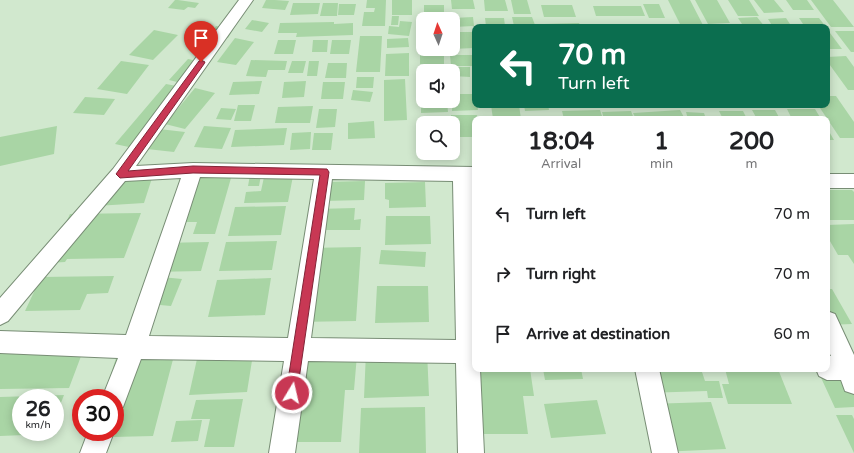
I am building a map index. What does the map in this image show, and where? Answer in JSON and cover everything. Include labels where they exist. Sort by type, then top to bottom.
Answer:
[{"type":"street","points":[[0,314],[120,174],[246,0]]},
{"type":"street","points":[[120,174],[193,170],[469,174],[471,453]]},
{"type":"street","points":[[118,389],[134,347],[193,170]]},
{"type":"street","points":[[282,453],[324,172]]},
{"type":"street","points":[[830,181],[854,181]]},
{"type":"street","points":[[830,330],[846,372]]},
{"type":"street","points":[[0,342],[134,347],[298,348],[471,352]]},
{"type":"street","points":[[648,372],[665,453]]},
{"type":"street","points":[[93,453],[98,441]]},
{"type":"building","points":[[175,0],[199,3],[195,8],[188,7],[184,10],[168,8]]},
{"type":"building","points":[[266,0],[289,1],[285,10],[262,8]]},
{"type":"building","points":[[367,0],[386,0],[385,26],[362,26],[364,12],[374,12],[375,8],[366,8]]},
{"type":"building","points":[[392,0],[412,0],[412,15],[392,15]]},
{"type":"building","points":[[451,0],[473,0],[475,9],[452,9]]},
{"type":"building","points":[[484,0],[505,0],[508,11],[485,11]]},
{"type":"building","points":[[511,0],[527,0],[531,14],[514,14]]},
{"type":"building","points":[[668,0],[690,0],[702,24],[680,24]]},
{"type":"building","points":[[695,0],[717,0],[730,23],[708,24]]},
{"type":"building","points":[[728,0],[749,0],[759,16],[738,16]]},
{"type":"building","points":[[754,0],[774,0],[784,12],[764,13]]},
{"type":"building","points":[[786,0],[807,0],[814,10],[793,10]]},
{"type":"building","points":[[811,0],[833,0],[854,27],[831,27]]},
{"type":"building","points":[[293,3],[320,3],[318,14],[290,15]]},
{"type":"building","points":[[323,3],[338,3],[337,16],[320,16]]},
{"type":"building","points":[[339,4],[356,4],[354,15],[338,15]]},
{"type":"building","points":[[643,4],[659,4],[665,18],[649,18]]},
{"type":"building","points":[[424,5],[444,5],[444,12],[424,12]]},
{"type":"building","points":[[541,5],[572,5],[576,17],[544,17]]},
{"type":"building","points":[[593,6],[641,6],[645,16],[596,16]]},
{"type":"building","points":[[392,16],[399,16],[398,25],[391,25]]},
{"type":"building","points":[[473,17],[474,24],[472,24],[472,26],[460,27],[460,18]]},
{"type":"building","points":[[512,17],[532,17],[535,24],[514,24]]},
{"type":"building","points":[[757,17],[763,24],[742,24],[738,18]]},
{"type":"building","points":[[485,18],[504,18],[505,24],[486,24]]},
{"type":"building","points":[[786,18],[790,24],[771,24],[768,19]]},
{"type":"building","points":[[799,18],[819,18],[824,24],[803,24]]},
{"type":"building","points":[[252,20],[269,23],[262,32],[245,29]]},
{"type":"building","points":[[400,21],[412,22],[409,36],[388,34],[389,26],[399,27]]},
{"type":"building","points":[[334,22],[334,24],[353,23],[353,35],[296,37],[297,33],[278,33],[280,23]]},
{"type":"building","points":[[579,23],[580,24],[544,24]]},
{"type":"building","points":[[216,26],[234,28],[228,38],[210,35]]},
{"type":"building","points":[[154,30],[178,35],[153,60],[129,55]]},
{"type":"building","points":[[835,31],[854,31],[854,52],[851,52]]},
{"type":"building","points":[[460,32],[472,32],[472,48],[460,49]]},
{"type":"building","points":[[830,33],[842,49],[830,49]]},
{"type":"building","points":[[207,36],[225,39],[214,55],[195,52]]},
{"type":"building","points":[[360,36],[382,36],[380,72],[356,72]]},
{"type":"building","points":[[235,38],[254,42],[236,65],[217,62]]},
{"type":"building","points":[[408,38],[409,47],[387,48],[387,39]]},
{"type":"building","points":[[278,40],[296,40],[293,54],[274,54]]},
{"type":"building","points":[[313,40],[328,40],[327,52],[312,52]]},
{"type":"building","points":[[332,40],[351,40],[349,54],[330,54]]},
{"type":"building","points":[[409,53],[409,76],[385,76],[386,54]]},
{"type":"building","points":[[472,55],[472,66],[451,64],[450,56]]},
{"type":"building","points":[[420,56],[444,56],[444,64],[420,64]]},
{"type":"building","points":[[846,56],[854,67],[854,90],[848,90],[830,65],[830,57]]},
{"type":"building","points":[[188,59],[208,63],[189,85],[169,80]]},
{"type":"building","points":[[251,60],[287,61],[285,70],[268,70],[266,77],[246,76]]},
{"type":"building","points":[[121,61],[149,65],[127,94],[97,89]]},
{"type":"building","points":[[292,61],[306,61],[303,73],[288,73]]},
{"type":"building","points":[[309,61],[319,61],[317,76],[307,76]]},
{"type":"building","points":[[328,63],[347,63],[346,78],[325,78]]},
{"type":"building","points":[[460,67],[470,67],[470,77],[460,76]]},
{"type":"building","points":[[357,77],[374,77],[373,88],[356,88]]},
{"type":"building","points":[[405,79],[407,120],[384,121],[384,80]]},
{"type":"building","points":[[262,81],[259,94],[229,95],[233,82]]},
{"type":"building","points":[[306,81],[304,97],[282,98],[284,82]]},
{"type":"building","points":[[323,82],[345,82],[343,99],[321,99]]},
{"type":"building","points":[[166,84],[187,88],[138,149],[115,144]]},
{"type":"building","points":[[195,88],[215,93],[185,129],[165,124]]},
{"type":"building","points":[[353,90],[373,92],[370,102],[351,100]]},
{"type":"building","points":[[460,94],[472,94],[472,108],[478,108],[478,110],[452,111],[452,108],[460,108]]},
{"type":"building","points":[[830,96],[836,96],[854,122],[854,138],[840,138],[830,123],[830,116],[825,116],[820,108],[830,108]]},
{"type":"building","points":[[85,97],[115,99],[104,115],[73,113]]},
{"type":"building","points":[[238,105],[255,105],[251,121],[234,121]]},
{"type":"building","points":[[313,106],[310,123],[275,123],[278,107]]},
{"type":"building","points":[[221,108],[236,109],[231,120],[216,119]]},
{"type":"building","points":[[421,108],[448,108],[448,112],[421,113]]},
{"type":"building","points":[[491,108],[519,108],[521,116],[493,116]]},
{"type":"building","points":[[524,108],[549,108],[549,110],[525,111]]},
{"type":"building","points":[[319,109],[337,109],[335,127],[316,128]]},
{"type":"building","points":[[787,109],[815,109],[819,116],[790,116]]},
{"type":"building","points":[[600,110],[602,116],[563,116],[562,111]]},
{"type":"building","points":[[680,110],[683,116],[634,116],[633,113]]},
{"type":"building","points":[[752,110],[775,110],[778,116],[755,116]]},
{"type":"building","points":[[631,111],[633,116],[603,116],[602,112]]},
{"type":"building","points":[[719,111],[743,111],[746,116],[722,116]]},
{"type":"building","points":[[686,112],[704,113],[705,116],[687,116]]},
{"type":"building","points":[[451,115],[477,115],[472,116],[472,137],[460,137],[460,116]]},
{"type":"building","points":[[374,121],[375,138],[348,139],[348,123]]},
{"type":"building","points":[[57,126],[54,154],[0,166],[0,137]]},
{"type":"building","points":[[204,126],[231,128],[222,149],[194,147]]},
{"type":"building","points":[[287,128],[284,145],[231,147],[235,130]]},
{"type":"building","points":[[159,129],[185,132],[174,152],[147,149]]},
{"type":"building","points":[[311,132],[310,149],[290,150],[292,133]]},
{"type":"building","points":[[314,133],[333,133],[331,150],[312,150]]},
{"type":"building","points":[[830,133],[834,140],[830,140]]},
{"type":"building","points":[[153,175],[144,203],[96,206],[106,178]]},
{"type":"building","points":[[250,175],[261,175],[259,186],[248,186]]},
{"type":"building","points":[[293,176],[288,202],[244,203],[246,192],[261,191],[264,177]]},
{"type":"building","points":[[183,178],[231,178],[215,234],[193,234],[197,222],[168,222]]},
{"type":"building","points":[[365,181],[364,200],[323,201],[325,182]]},
{"type":"building","points":[[425,182],[426,207],[389,208],[389,200],[385,199],[385,183]]},
{"type":"building","points":[[830,190],[852,190],[854,192],[854,220],[830,220]]},
{"type":"building","points":[[286,206],[281,235],[228,236],[235,207]]},
{"type":"building","points":[[355,208],[354,220],[361,219],[360,230],[313,230],[316,209]]},
{"type":"building","points":[[141,213],[124,258],[67,259],[65,262],[47,263],[70,214]]},
{"type":"building","points":[[386,216],[430,216],[431,244],[385,245]]},
{"type":"building","points":[[854,224],[854,264],[848,255],[838,255],[830,241],[830,225]]},
{"type":"building","points":[[277,241],[272,270],[219,271],[226,242]]},
{"type":"building","points":[[209,242],[201,271],[152,272],[161,243]]},
{"type":"building","points":[[361,247],[356,321],[297,322],[307,248]]},
{"type":"building","points":[[381,250],[426,252],[425,267],[379,264]]},
{"type":"building","points":[[114,276],[108,293],[87,294],[80,310],[25,311],[41,277]]},
{"type":"building","points":[[151,276],[182,279],[171,306],[138,303]]},
{"type":"building","points":[[271,278],[265,315],[208,317],[217,280]]},
{"type":"building","points":[[377,286],[428,286],[429,322],[375,323]]},
{"type":"building","points":[[830,289],[832,289],[852,324],[830,325]]},
{"type":"building","points":[[86,343],[69,388],[0,389],[0,353],[4,344]]},
{"type":"building","points":[[177,344],[153,436],[124,437],[124,389],[106,389],[120,346]]},
{"type":"building","points":[[254,348],[247,392],[189,395],[199,350]]},
{"type":"building","points":[[427,351],[429,396],[364,398],[366,352]]},
{"type":"building","points":[[290,355],[357,355],[354,390],[345,390],[341,442],[276,442]]},
{"type":"building","points":[[830,363],[854,363],[854,407],[835,408],[818,372],[830,372]]},
{"type":"building","points":[[474,372],[530,372],[534,396],[523,396],[528,434],[468,434]]},
{"type":"building","points":[[544,372],[582,372],[583,379],[545,380]]},
{"type":"building","points":[[639,372],[702,372],[705,381],[719,381],[723,398],[708,398],[707,391],[645,393]]},
{"type":"building","points":[[726,372],[779,372],[792,404],[728,404],[722,384],[729,384]]},
{"type":"building","points":[[0,397],[12,397],[12,436],[0,436]]},
{"type":"building","points":[[243,399],[234,447],[204,447],[210,419],[191,419],[196,400]]},
{"type":"building","points":[[597,400],[606,434],[551,438],[544,404]]},
{"type":"building","points":[[711,402],[726,449],[660,452],[648,404]]},
{"type":"building","points":[[425,407],[426,453],[359,453],[361,408]]},
{"type":"building","points":[[836,415],[852,415],[854,419],[854,453]]},
{"type":"building","points":[[202,420],[198,441],[171,442],[176,421]]},
{"type":"route","points":[[201,62],[120,174],[193,170],[324,172],[292,393]]}]
